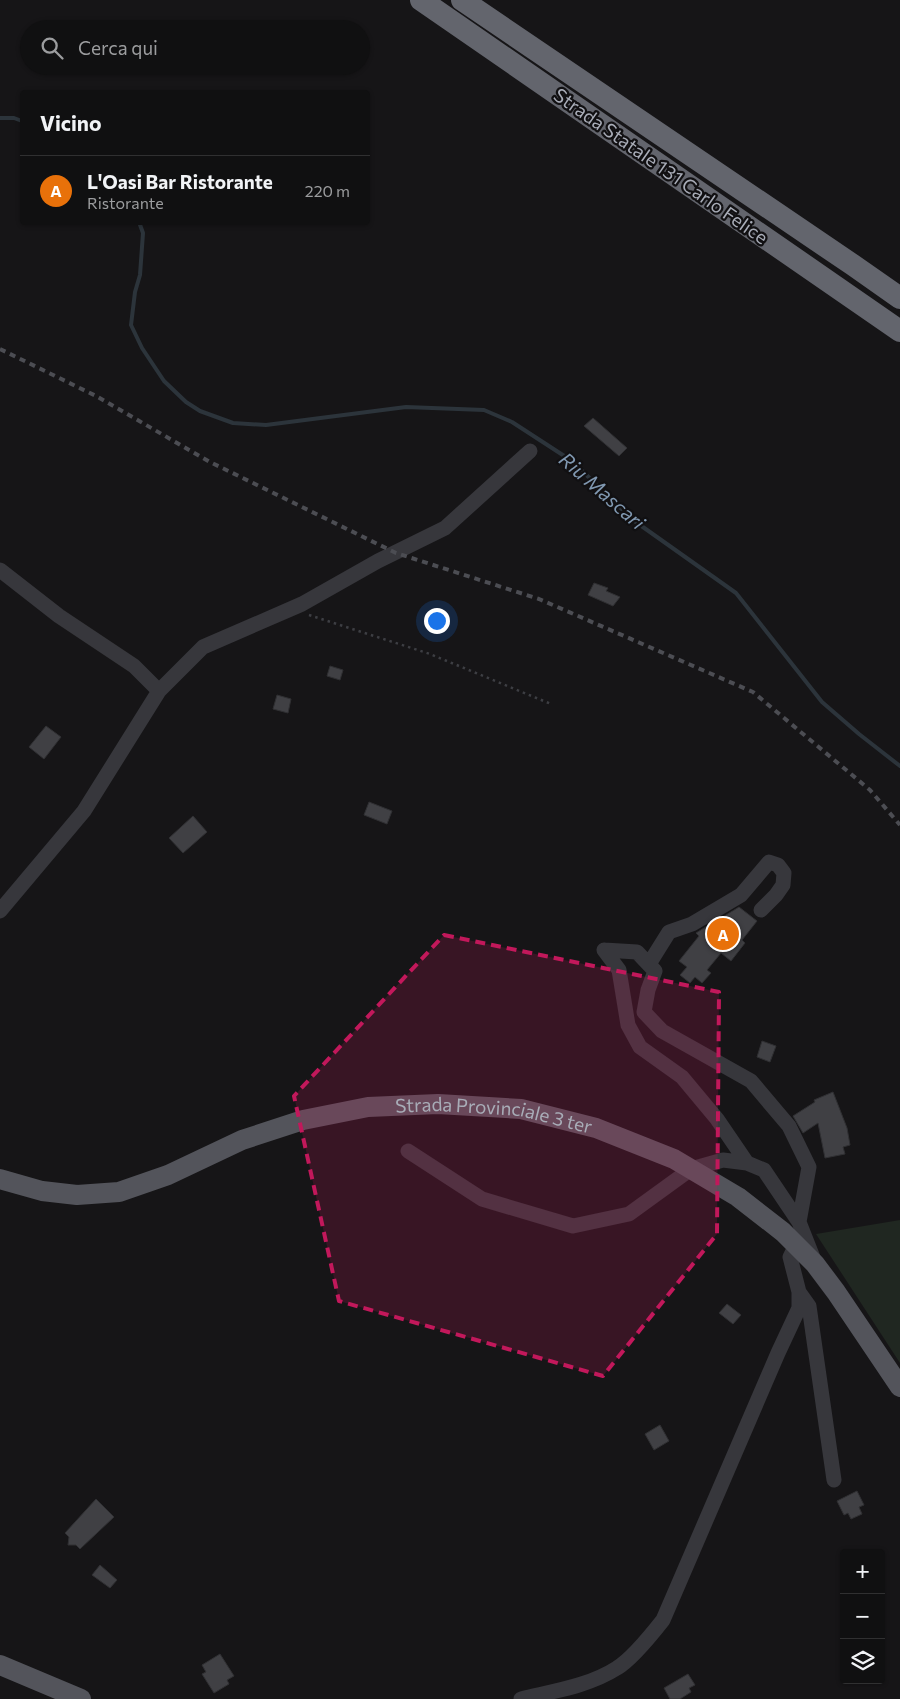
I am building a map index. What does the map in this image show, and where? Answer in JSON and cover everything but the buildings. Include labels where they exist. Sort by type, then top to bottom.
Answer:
[{"type":"highway","name":"Strada Statale 131 Carlo Felice","points":[[421,0],[900,331]]},
{"type":"highway","name":"Strada Statale 131 Carlo Felice","points":[[462,0],[900,298]]},
{"type":"main road","name":"Strada Provinciale 3 ter","points":[[0,1179],[42,1191],[77,1195],[118,1192],[168,1175],[242,1140],[303,1120],[368,1107],[438,1104],[521,1109],[596,1128],[674,1159],[738,1196],[782,1232],[815,1264],[900,1387]]},
{"type":"main road","points":[[0,1665],[81,1699]]},
{"type":"street","points":[[0,911],[84,811],[159,691],[203,647],[302,604],[378,561],[445,528],[530,452]]},
{"type":"street","points":[[0,570],[59,616],[134,666],[159,691]]},
{"type":"street","points":[[649,964],[669,932],[692,924],[741,895],[769,862],[778,866],[784,873],[783,885],[761,910]]},
{"type":"street","points":[[748,1163],[717,1119],[682,1077],[640,1046],[628,1025],[619,970],[604,950],[638,952],[655,970],[648,990],[644,1012],[662,1032],[751,1081],[789,1126],[809,1167],[799,1222]]},
{"type":"street","points":[[408,1151],[482,1199],[572,1226],[629,1214],[691,1169],[723,1160],[748,1163],[764,1170],[799,1222],[815,1264]]},
{"type":"street","points":[[522,1699],[583,1684],[618,1668],[644,1643],[663,1620],[799,1308],[799,1292],[790,1257],[796,1245]]},
{"type":"street","points":[[799,1292],[809,1306],[834,1480]]},
{"type":"path","points":[[288,610],[329,620],[430,654],[551,704]]},
{"type":"highlighted area","points":[[444,935],[719,992],[717,1234],[603,1376],[339,1301],[294,1096]]},
{"type":"shaded area","points":[[900,1220],[900,1363],[816,1234]]},
{"type":"waterway","name":"Riu Mascari","points":[[0,118],[14,118],[20,120]]},
{"type":"waterway","name":"Riu Mascari","points":[[140,225],[143,233],[140,275],[135,292],[131,325],[142,348],[164,381],[186,402],[200,411],[233,423],[266,425],[406,407],[484,410],[512,422],[572,461],[633,520],[736,593],[822,702],[900,766]]},
{"type":"railway","points":[[0,349],[96,396],[210,462],[396,553],[539,599],[753,692],[870,790],[900,825]]},
{"type":"place","name":"L'Oasi Bar Ristorante","points":[[723,934]]}]
